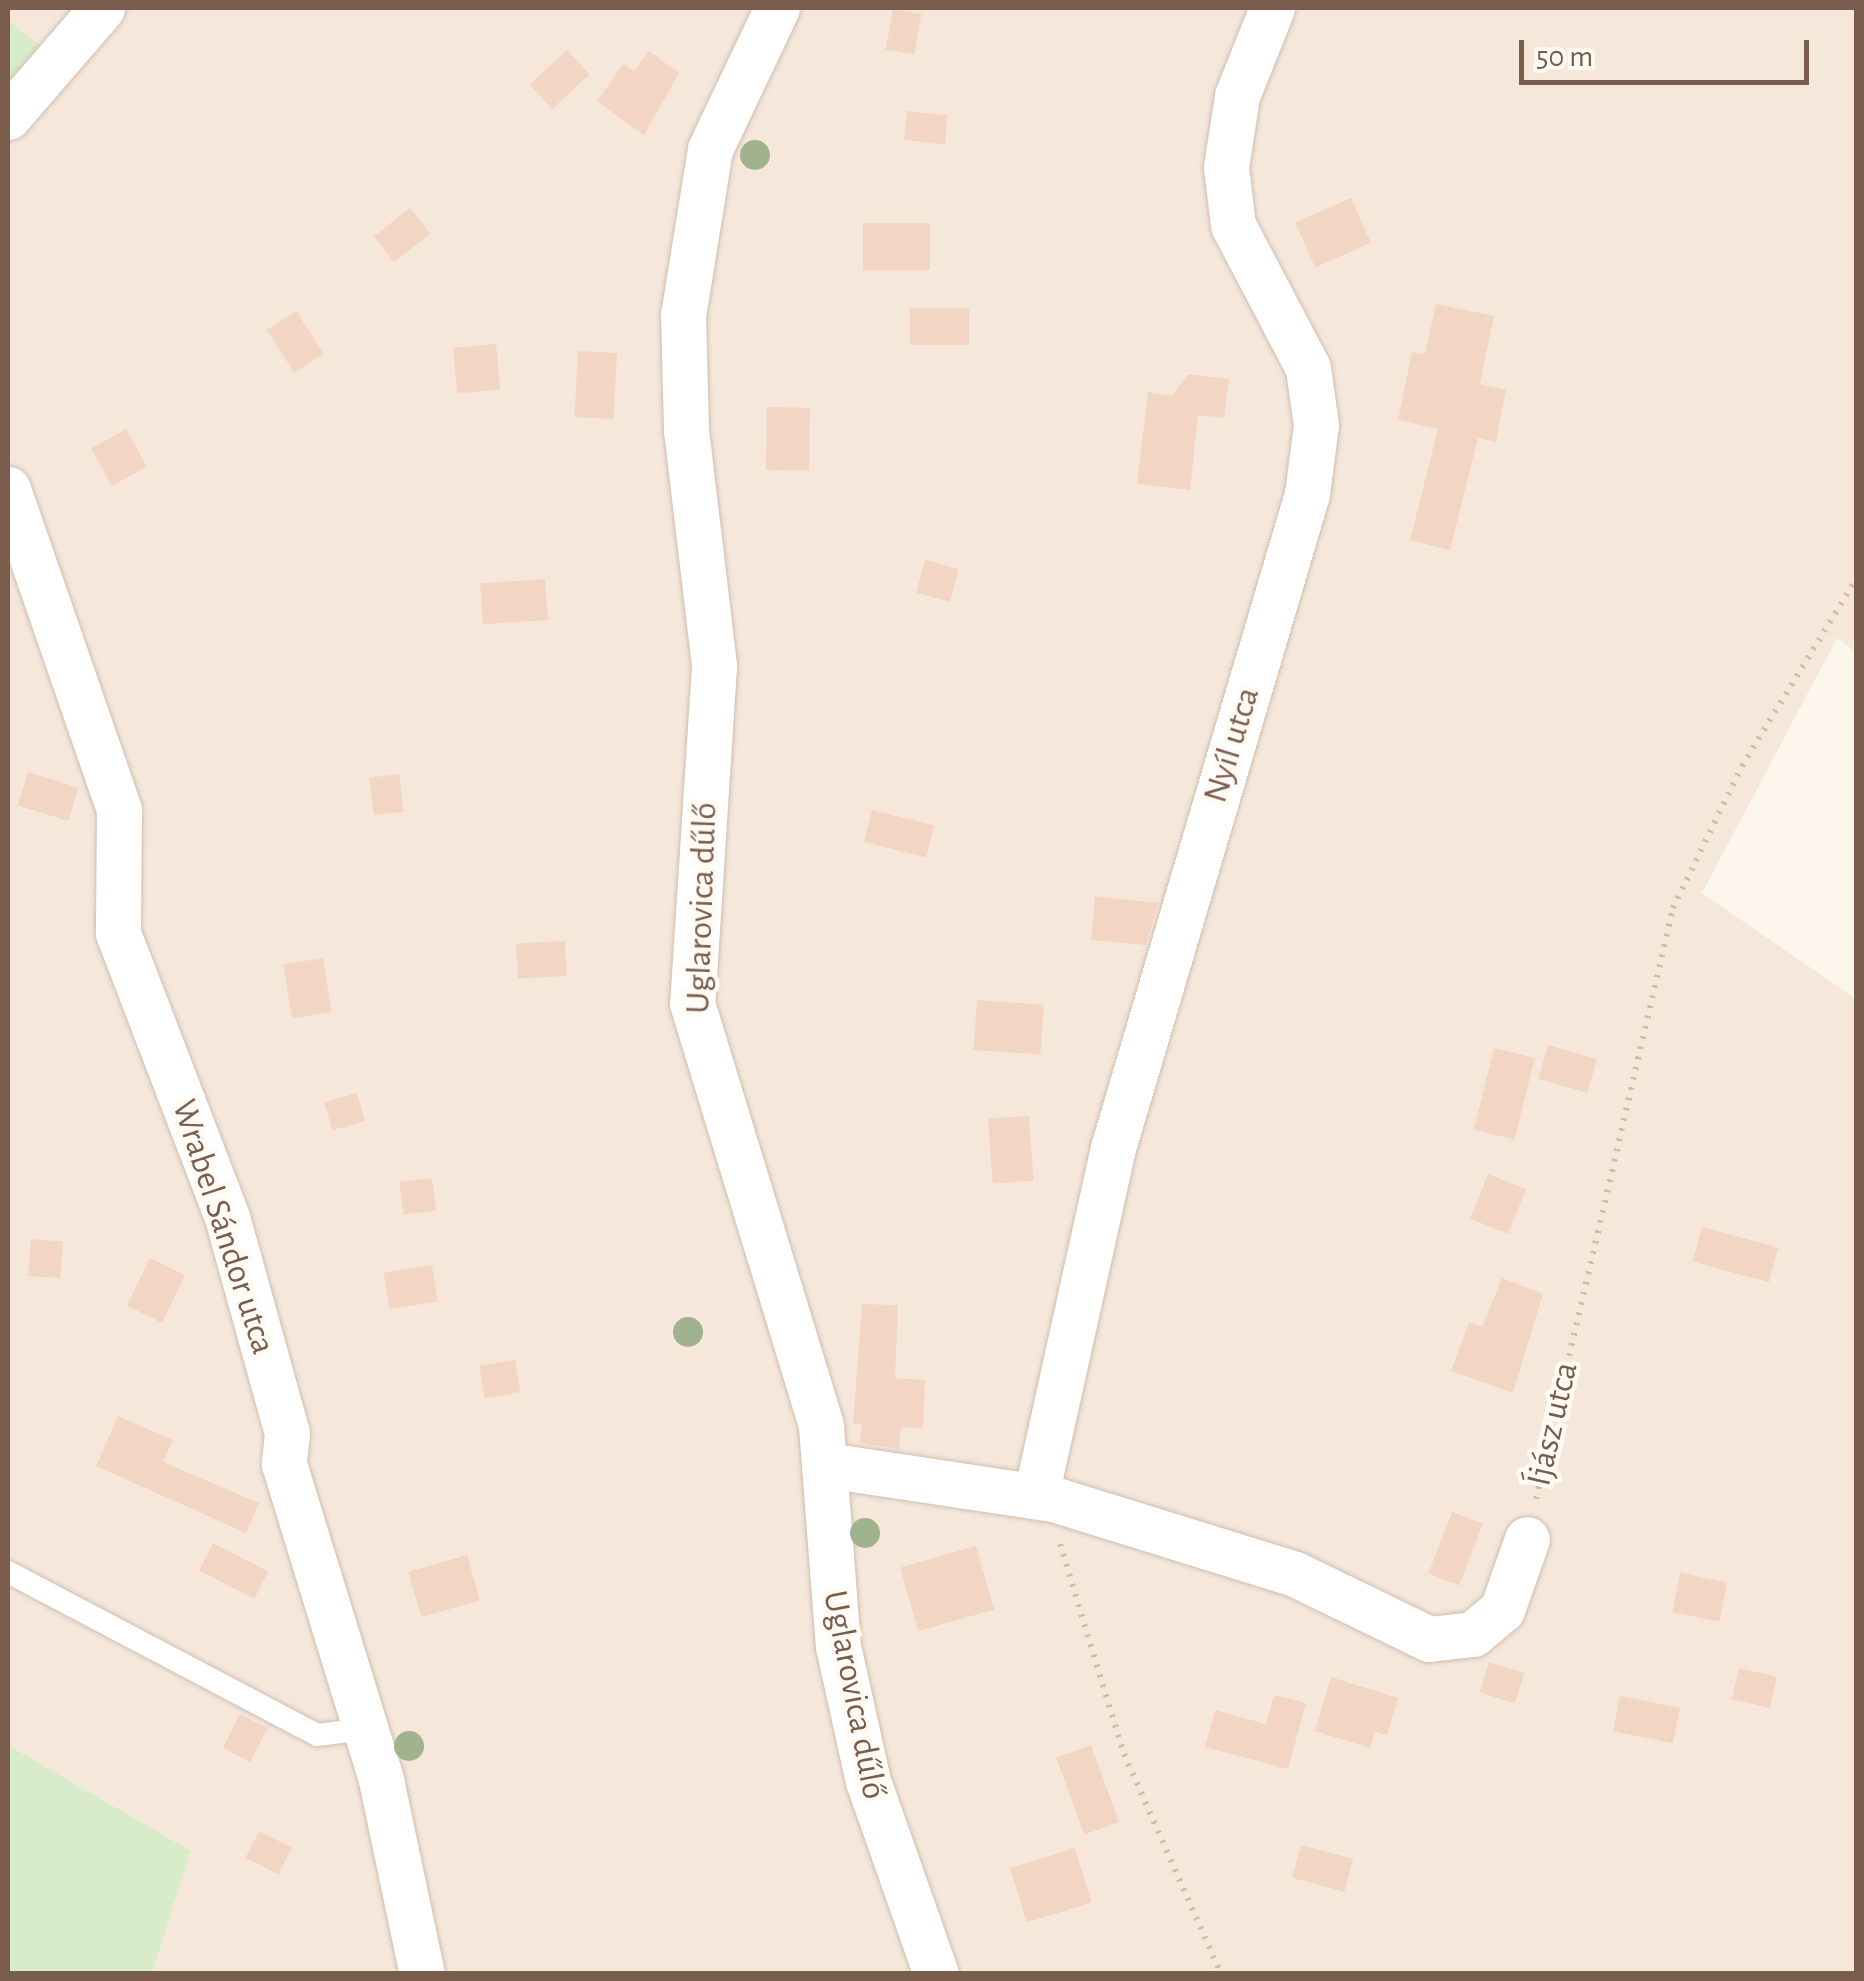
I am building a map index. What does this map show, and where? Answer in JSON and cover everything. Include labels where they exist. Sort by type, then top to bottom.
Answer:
[{"type":"street","points":[[8,117],[102,8]]},
{"type":"street","name":"Uglarovica dűlő","points":[[778,8],[710,149],[683,315],[686,430],[714,666],[692,1002],[827,1465],[838,1646],[878,1816],[936,1974]]},
{"type":"street","name":"Nyíl utca","points":[[1045,1497],[1113,1148],[1307,494],[1316,425],[1308,368],[1233,226],[1226,166],[1237,96],[1272,8]]},
{"type":"street","name":"Wrabel Sándor utca","points":[[8,488],[120,810],[118,934],[228,1217],[287,1432],[284,1464],[365,1729],[422,1974]]},
{"type":"street","points":[[827,1465],[1045,1497],[1294,1574],[1429,1639],[1473,1634],[1502,1610],[1527,1539]]},
{"type":"lane","points":[[8,1572],[318,1734],[365,1729]]},
{"type":"path","name":"Íjász utca","points":[[1527,1539],[1673,908],[1742,766],[1856,578]]},
{"type":"path","points":[[1045,1497],[1065,1581],[1124,1754],[1221,1974]]},
{"type":"shaded area","points":[[8,8],[1856,8],[1856,652],[1837,638],[1702,893],[1856,999],[1856,1973],[152,1973],[191,1851],[8,1745],[8,116],[44,49],[8,20]]},
{"type":"green space","points":[[8,20],[45,49],[8,116]]},
{"type":"green space","points":[[8,1745],[191,1851],[152,1973],[8,1973]]},
{"type":"building","points":[[893,9],[922,14],[914,54],[886,49]]},
{"type":"building","points":[[567,50],[590,74],[552,109],[530,85]]},
{"type":"building","points":[[649,51],[679,73],[644,135],[597,101],[623,64],[634,71]]},
{"type":"building","points":[[907,111],[948,115],[945,144],[904,140]]},
{"type":"building","points":[[1351,198],[1371,243],[1315,268],[1295,223]]},
{"type":"building","points":[[410,208],[430,234],[394,262],[374,236]]},
{"type":"building","points":[[863,223],[930,223],[930,270],[863,270]]},
{"type":"building","points":[[1436,304],[1494,316],[1480,384],[1506,390],[1496,442],[1478,438],[1450,550],[1410,540],[1438,429],[1398,420],[1412,352],[1425,354]]},
{"type":"building","points":[[910,308],[969,308],[969,345],[910,345]]},
{"type":"building","points":[[296,311],[324,354],[294,373],[267,330]]},
{"type":"building","points":[[496,344],[500,390],[457,394],[453,348]]},
{"type":"building","points":[[578,351],[617,353],[613,419],[575,417]]},
{"type":"building","points":[[1188,374],[1229,379],[1224,418],[1198,415],[1190,490],[1137,484],[1148,392],[1172,396]]},
{"type":"building","points":[[767,407],[810,408],[809,471],[766,470]]},
{"type":"building","points":[[126,429],[147,467],[112,486],[91,448]]},
{"type":"building","points":[[925,560],[959,569],[950,602],[916,593]]},
{"type":"building","points":[[545,579],[548,620],[483,624],[480,584]]},
{"type":"building","points":[[28,772],[79,787],[68,821],[18,805]]},
{"type":"building","points":[[399,774],[404,812],[374,815],[369,778]]},
{"type":"building","points":[[872,810],[934,825],[926,858],[864,842]]},
{"type":"building","points":[[1095,896],[1158,903],[1146,945],[1091,940]]},
{"type":"building","points":[[565,941],[567,976],[518,979],[516,944]]},
{"type":"building","points":[[323,958],[332,1012],[292,1019],[283,964]]},
{"type":"building","points":[[977,1000],[1044,1005],[1040,1055],[974,1050]]},
{"type":"building","points":[[1548,1045],[1597,1059],[1587,1093],[1538,1079]]},
{"type":"building","points":[[1494,1048],[1535,1058],[1514,1140],[1474,1130]]},
{"type":"building","points":[[357,1093],[365,1121],[332,1130],[324,1102]]},
{"type":"building","points":[[1029,1116],[1034,1181],[993,1184],[988,1119]]},
{"type":"building","points":[[1488,1174],[1526,1189],[1508,1234],[1470,1219]]},
{"type":"building","points":[[432,1178],[436,1211],[403,1215],[399,1182]]},
{"type":"building","points":[[1702,1227],[1778,1247],[1769,1282],[1693,1262]]},
{"type":"building","points":[[31,1239],[63,1241],[60,1278],[28,1276]]},
{"type":"building","points":[[150,1258],[185,1275],[162,1323],[127,1306]]},
{"type":"building","points":[[432,1265],[438,1302],[389,1309],[384,1273]]},
{"type":"building","points":[[1502,1278],[1543,1294],[1513,1393],[1451,1371],[1469,1322],[1482,1327]]},
{"type":"building","points":[[862,1304],[898,1305],[895,1378],[925,1380],[923,1428],[901,1427],[899,1449],[860,1443],[862,1424],[853,1424]]},
{"type":"building","points":[[515,1360],[520,1393],[485,1398],[479,1366]]},
{"type":"building","points":[[118,1416],[173,1440],[163,1462],[259,1503],[246,1533],[96,1466]]},
{"type":"building","points":[[1452,1512],[1483,1524],[1459,1585],[1428,1574]]},
{"type":"building","points":[[213,1543],[268,1571],[254,1599],[199,1571]]},
{"type":"building","points":[[976,1546],[994,1609],[918,1631],[900,1568]]},
{"type":"building","points":[[467,1555],[480,1600],[421,1617],[408,1572]]},
{"type":"building","points":[[1680,1573],[1727,1582],[1719,1621],[1672,1612]]},
{"type":"building","points":[[1489,1662],[1524,1673],[1515,1703],[1480,1693]]},
{"type":"building","points":[[1739,1668],[1777,1677],[1770,1708],[1732,1699]]},
{"type":"building","points":[[1331,1677],[1398,1698],[1387,1735],[1375,1732],[1370,1748],[1315,1731]]},
{"type":"building","points":[[1274,1695],[1306,1703],[1288,1769],[1205,1747],[1215,1710],[1266,1724]]},
{"type":"building","points":[[1620,1696],[1680,1708],[1673,1743],[1613,1731]]},
{"type":"building","points":[[240,1714],[268,1728],[250,1762],[223,1748]]},
{"type":"building","points":[[1091,1745],[1119,1822],[1084,1835],[1056,1758]]},
{"type":"building","points":[[259,1831],[292,1848],[278,1875],[245,1858]]},
{"type":"building","points":[[1301,1845],[1353,1859],[1344,1892],[1292,1878]]},
{"type":"building","points":[[1075,1848],[1092,1903],[1027,1922],[1010,1868]]}]
